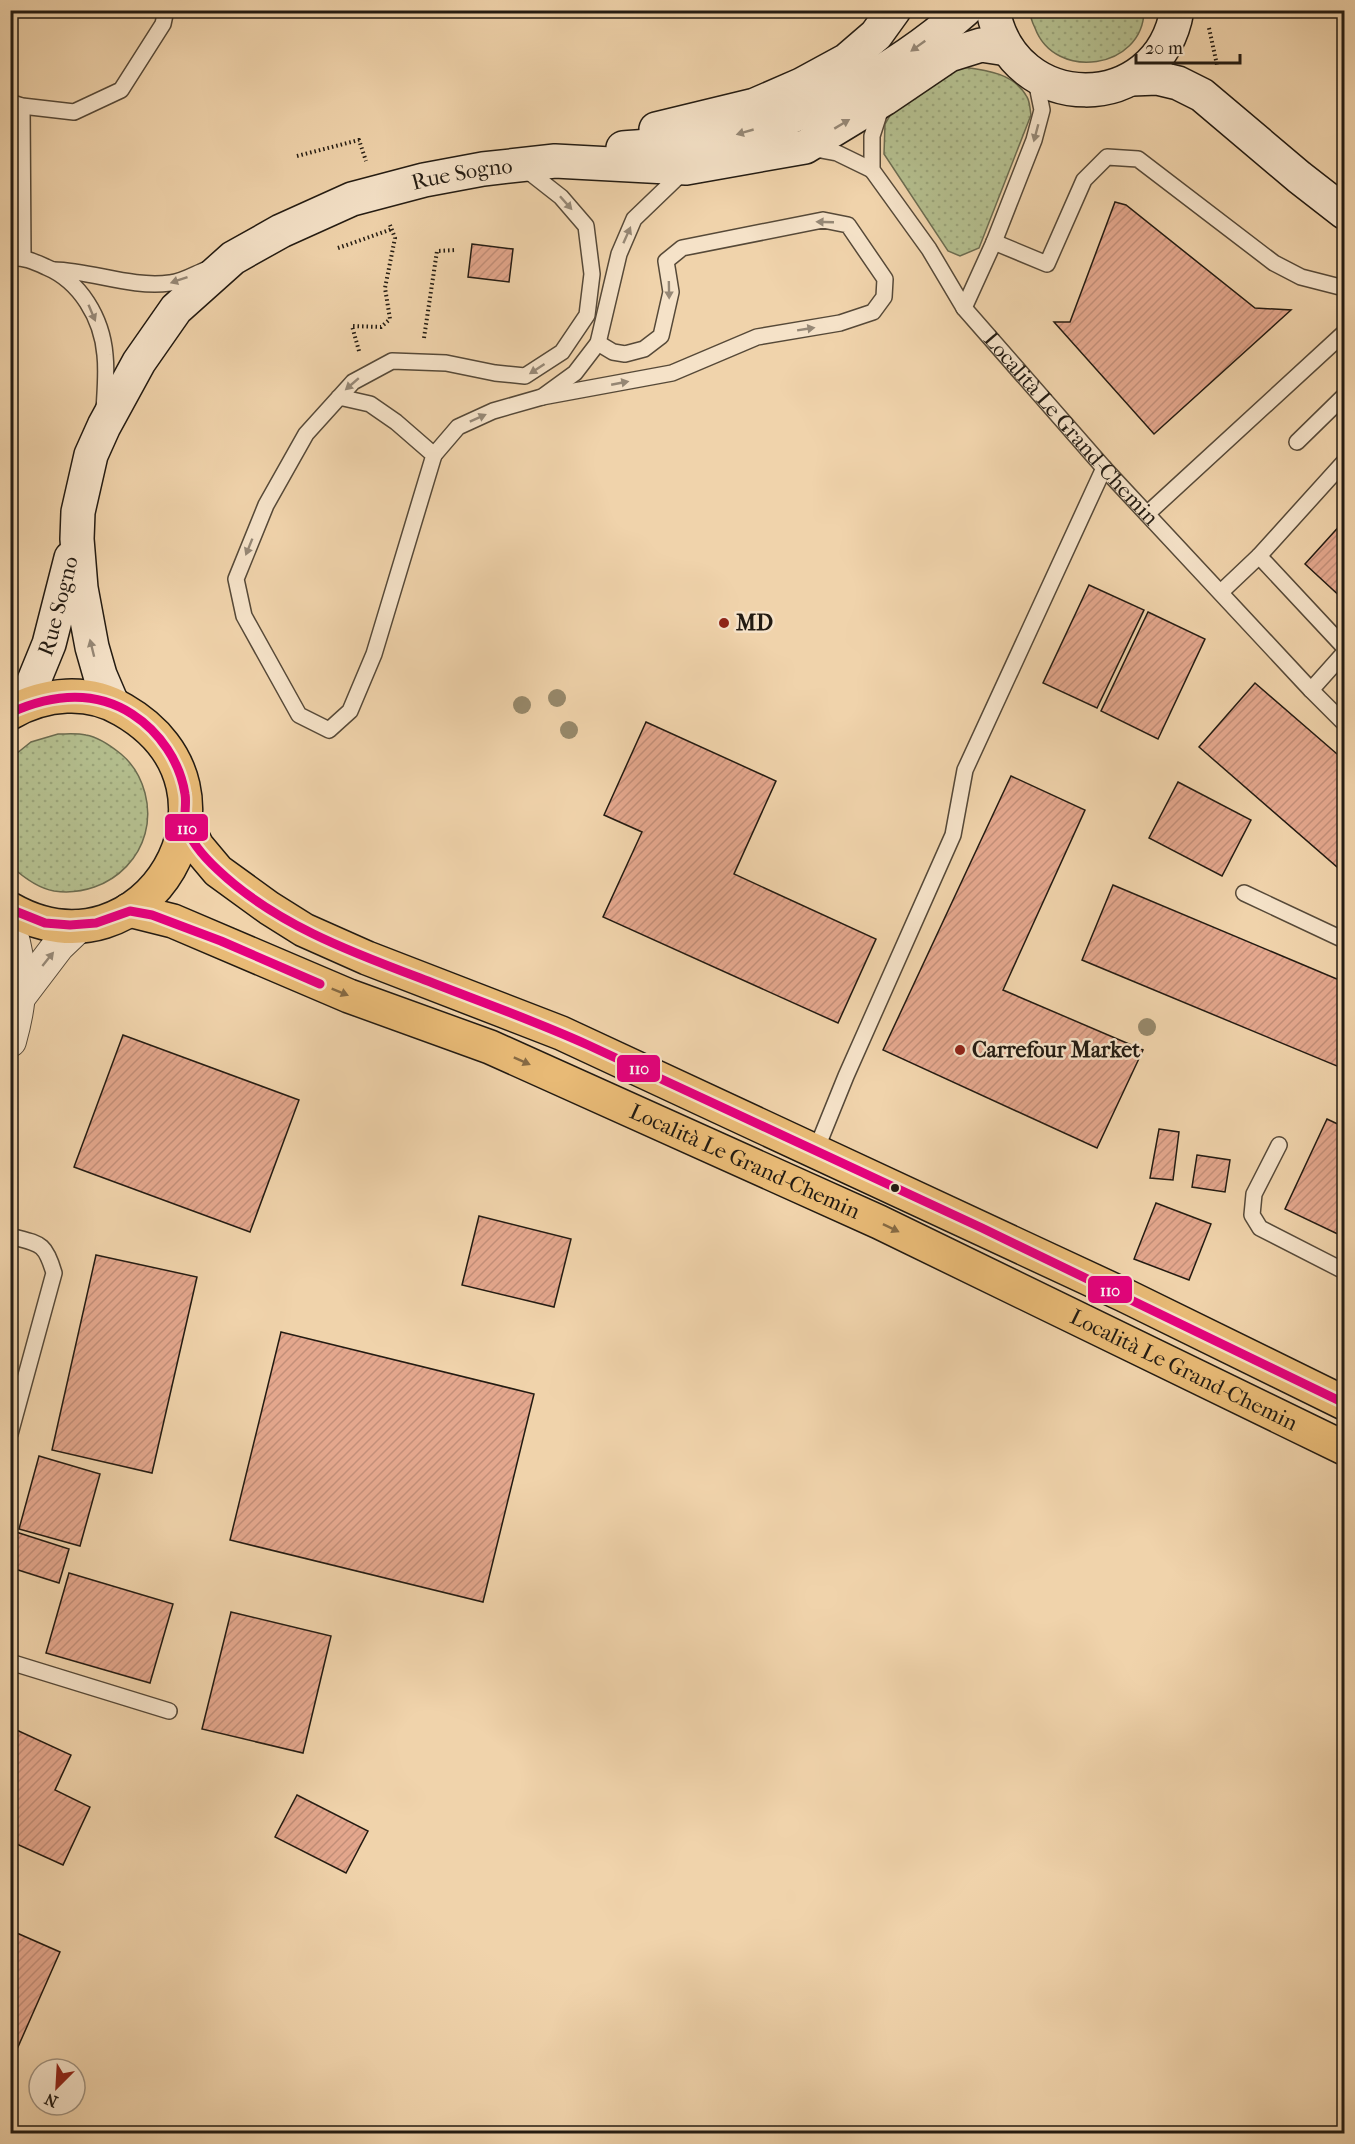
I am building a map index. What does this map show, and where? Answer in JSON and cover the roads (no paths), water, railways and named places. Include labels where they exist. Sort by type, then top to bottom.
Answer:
[{"type":"main road","name":"Località Le Grand-Chemin","points":[[10,909],[36,921],[59,926],[79,926],[112,918],[129,910],[153,892],[171,869],[180,848],[186,824],[186,800],[181,775],[172,755],[158,735],[141,720],[112,703],[90,697],[64,696],[43,699],[17,709]]},
{"type":"main road","name":"Località Le Grand-Chemin","points":[[186,824],[197,846],[218,871],[304,930],[367,958],[561,1033],[1124,1295],[1344,1403]]},
{"type":"main road","name":"Località Le Grand-Chemin","points":[[129,910],[173,921],[349,996],[490,1047],[879,1222],[1344,1448]]},
{"type":"street","points":[[555,161],[591,151],[633,134],[755,105],[801,85],[847,60],[876,35],[894,10]]},
{"type":"street","points":[[591,151],[717,140],[776,123],[814,108],[854,88],[913,50],[965,10]]},
{"type":"street","points":[[993,10],[1007,49],[1020,64],[1035,76],[1053,85],[1073,90],[1093,91],[1113,87],[1131,79],[1150,65],[1164,47],[1175,19]]},
{"type":"street","points":[[1175,19],[1178,54],[1202,95]]},
{"type":"street","name":"Rue Sogno","points":[[112,703],[100,675],[92,647],[81,588],[77,539],[78,512],[83,482],[91,455],[104,426],[139,362],[176,309],[233,258],[291,226],[352,199],[424,180],[483,169],[555,161],[686,168],[805,147],[884,99],[949,55],[981,45],[1007,49]]},
{"type":"street","points":[[1131,79],[1157,78],[1178,82],[1202,95],[1344,212]]},
{"type":"street","name":"Rue Sogno","points":[[17,709],[49,644],[77,539]]},
{"type":"street","points":[[20,996],[58,946],[79,926]]},
{"type":"street","points":[[10,928],[20,965],[20,996],[10,1041]]},
{"type":"lane","points":[[104,426],[105,354],[89,303],[69,281],[54,270],[17,257],[16,104],[74,112],[121,90],[164,24],[166,10]]},
{"type":"lane","points":[[964,309],[994,242],[1034,140],[1042,110],[1035,76]]},
{"type":"lane","points":[[805,147],[837,153],[872,170],[872,136],[884,99]]},
{"type":"lane","points":[[994,242],[1047,264],[1084,180],[1107,157],[1138,159],[1275,263],[1300,277],[1344,288]]},
{"type":"lane","points":[[521,166],[561,197],[586,226],[592,274],[586,315],[562,352],[525,376],[495,373],[446,363],[392,361],[353,382],[306,434],[266,505],[236,579],[244,616],[299,716],[329,730],[350,711],[374,654],[434,455],[458,427],[493,411],[542,397],[672,373],[757,337],[840,323],[873,312],[884,297],[885,279],[848,225],[823,220],[682,248],[666,261],[671,292],[661,336],[644,349],[625,354],[612,352],[598,343]]},
{"type":"lane","points":[[542,397],[574,373],[598,343],[619,254],[634,219],[686,168]]},
{"type":"lane","name":"Località Le Grand-Chemin","points":[[872,170],[929,249],[964,309],[1104,468],[1344,723]]},
{"type":"lane","points":[[54,270],[70,270],[131,284],[172,283],[233,258]]},
{"type":"lane","points":[[1147,514],[1344,333]]},
{"type":"lane","points":[[1297,442],[1344,396]]},
{"type":"lane","points":[[339,397],[370,404],[396,422],[434,455]]},
{"type":"lane","points":[[1221,592],[1258,556],[1344,462]]},
{"type":"lane","points":[[816,1150],[846,1076],[954,835],[965,770],[1104,468]]},
{"type":"lane","points":[[1258,556],[1344,647]]},
{"type":"lane","points":[[1311,690],[1344,653]]},
{"type":"lane","points":[[1244,893],[1344,940]]},
{"type":"lane","points":[[1279,1144],[1254,1194],[1252,1215],[1260,1228],[1344,1271]]},
{"type":"lane","points":[[10,1236],[38,1244],[48,1252],[54,1273],[10,1434]]},
{"type":"lane","points":[[10,1662],[169,1711]]},
{"type":"place","name":"MD","points":[[724,623]]},
{"type":"place","name":"Carrefour Market","points":[[960,1050]]}]
